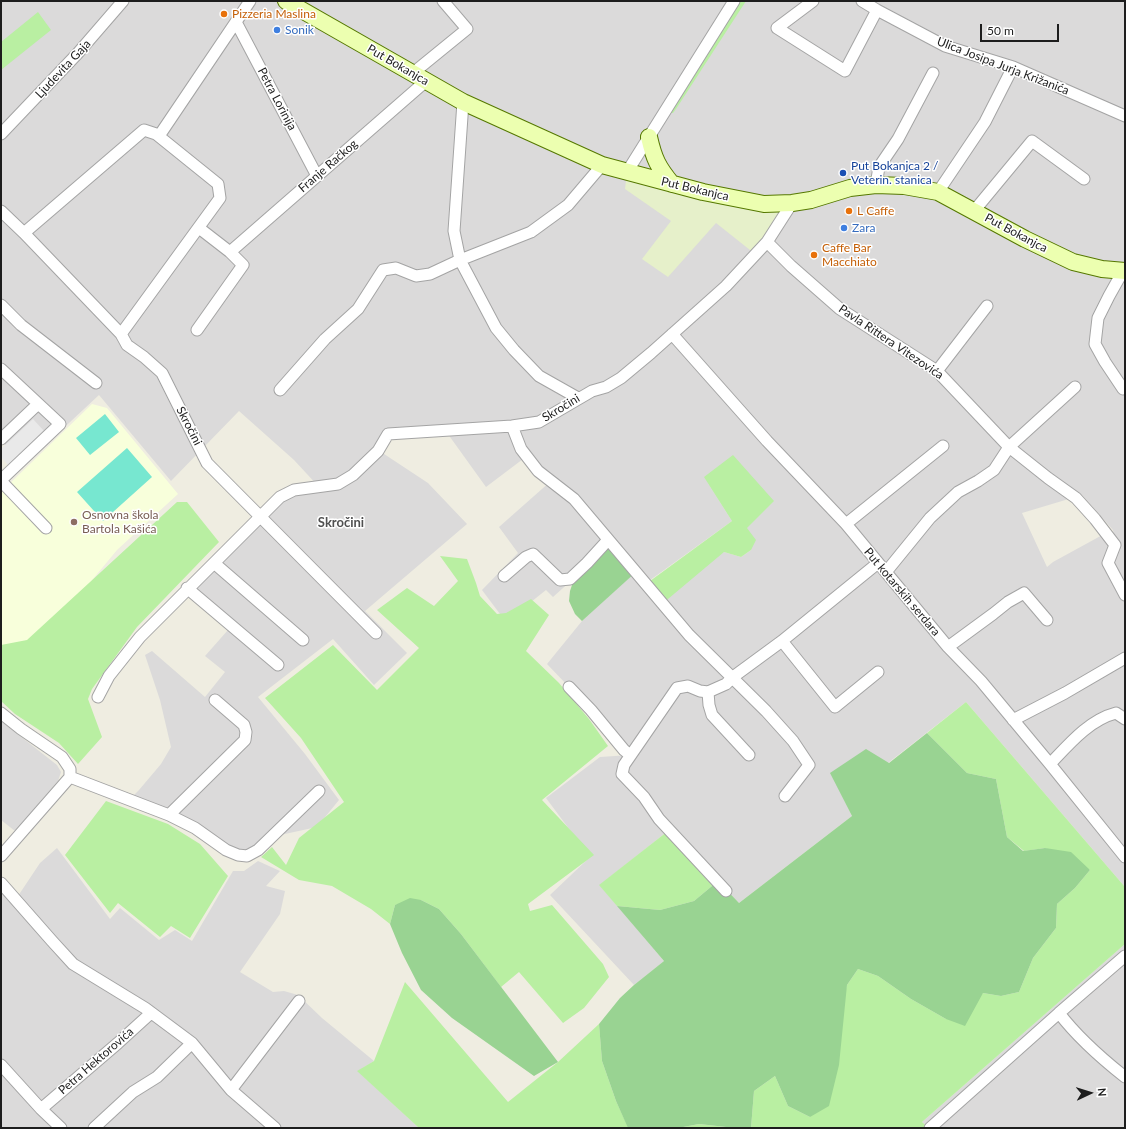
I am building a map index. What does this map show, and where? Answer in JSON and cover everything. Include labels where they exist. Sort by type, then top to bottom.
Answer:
[{"type":"main road","name":"Put Bokanjca","points":[[286,1],[463,102],[602,165],[703,192],[764,204],[792,203],[850,188],[876,185],[904,186],[938,192],[1025,239],[1073,262],[1102,269],[1124,271]]},
{"type":"main road","points":[[649,137],[656,163],[672,184]]},
{"type":"street","name":"Ljudevita Gaja","points":[[1,134],[78,53],[123,1]]},
{"type":"street","points":[[159,136],[250,1]]},
{"type":"street","name":"Franje Račkog","points":[[230,252],[317,176],[420,77],[467,28],[443,1]]},
{"type":"street","points":[[627,172],[734,1]]},
{"type":"street","points":[[813,1],[777,28],[844,71],[877,10]]},
{"type":"street","name":"Ulica Josipa Jurja Križanića","points":[[862,1],[945,46],[1013,67],[1125,116]]},
{"type":"street","name":"Petra Lorinija","points":[[236,22],[317,176]]},
{"type":"street","points":[[938,192],[984,122],[1013,67]]},
{"type":"street","points":[[876,185],[879,167],[898,139],[933,73]]},
{"type":"street","points":[[463,102],[454,231],[460,260],[496,328],[514,350],[539,376],[578,398]]},
{"type":"street","points":[[24,233],[144,130],[159,136],[218,184],[220,198],[121,334]]},
{"type":"street","points":[[974,211],[1032,141],[1084,179]]},
{"type":"street","points":[[280,390],[325,338],[358,309],[383,270],[396,268],[416,276],[430,274],[460,260],[531,232],[568,205],[602,165]]},
{"type":"street","name":"Skročini","points":[[98,697],[109,676],[140,637],[187,588],[280,497],[294,490],[338,484],[353,475],[378,450],[388,434],[512,426],[539,422],[561,410],[578,398],[592,391],[606,387],[621,378],[726,286],[767,242],[792,203]]},
{"type":"street","name":"Skročini","points":[[1,210],[121,334],[127,345],[144,357],[162,373],[208,463],[376,632]]},
{"type":"street","points":[[197,330],[243,266],[230,252],[199,228]]},
{"type":"street","name":"Pavla Rittera Vitezovića","points":[[767,242],[791,266],[840,309],[937,372],[1009,447],[1076,498],[1095,519],[1115,545],[1108,563],[1125,595]]},
{"type":"street","points":[[1123,389],[1095,344],[1098,318],[1108,296],[1124,271]]},
{"type":"street","points":[[1,305],[21,325],[96,383]]},
{"type":"street","points":[[937,372],[987,306]]},
{"type":"street","name":"Put kotarskih serdara","points":[[672,334],[767,441],[846,524],[948,647],[981,681],[1125,857]]},
{"type":"street","points":[[1,369],[60,424],[1,481],[46,528]]},
{"type":"street","points":[[886,572],[930,518],[958,492],[994,470],[1009,447],[1075,387]]},
{"type":"street","points":[[1,439],[38,404]]},
{"type":"street","points":[[512,426],[521,449],[538,471],[574,499],[688,635],[733,677],[793,741],[809,765],[785,796]]},
{"type":"street","points":[[846,524],[943,446]]},
{"type":"street","points":[[504,576],[526,557],[532,554],[560,580],[570,579],[608,540]]},
{"type":"street","points":[[214,563],[303,640]]},
{"type":"street","points":[[726,891],[659,819],[644,798],[622,774],[624,765],[677,688],[688,686],[700,691],[708,692],[726,684],[733,677],[782,641],[878,563]]},
{"type":"street","points":[[187,588],[278,665]]},
{"type":"street","points":[[948,647],[1008,602],[1024,593],[1047,620]]},
{"type":"street","points":[[782,641],[835,706],[878,672]]},
{"type":"street","points":[[1013,720],[1065,693],[1125,658]]},
{"type":"street","points":[[569,687],[630,755]]},
{"type":"street","points":[[708,692],[712,715],[749,755]]},
{"type":"street","points":[[169,815],[245,740],[246,732],[244,725],[215,700]]},
{"type":"street","points":[[1,713],[62,757],[70,769],[70,777],[1,856]]},
{"type":"street","points":[[1050,764],[1074,738],[1105,716],[1116,713],[1125,719]]},
{"type":"street","points":[[70,777],[169,815],[195,828],[226,850],[238,856],[247,856],[258,850],[318,791]]},
{"type":"street","points":[[1,883],[73,964],[151,1013],[192,1043],[231,1090],[275,1128]]},
{"type":"street","points":[[930,1128],[1125,956]]},
{"type":"street","points":[[231,1090],[299,1001]]},
{"type":"street","name":"Petra Hektorovića","points":[[41,1109],[113,1048],[151,1013]]},
{"type":"street","points":[[1059,1013],[1070,1027],[1098,1056],[1125,1077]]},
{"type":"street","points":[[97,1127],[134,1092],[157,1077],[192,1043]]},
{"type":"street","points":[[1,1065],[41,1109],[61,1128]]},
{"type":"shaded area","points":[[1,1],[1125,1],[1125,887],[966,702],[888,763],[831,773],[852,816],[739,903],[668,831],[600,885],[664,961],[634,985],[550,895],[590,857],[546,798],[600,757],[630,755],[591,710],[547,664],[582,621],[635,572],[612,544],[553,597],[546,590],[506,622],[482,590],[518,553],[499,527],[551,481],[527,456],[486,487],[445,430],[388,434],[378,450],[428,483],[467,524],[365,611],[407,653],[374,685],[333,639],[258,697],[305,754],[339,800],[317,827],[271,837],[247,856],[129,800],[161,764],[171,747],[160,700],[145,655],[152,651],[205,697],[225,672],[205,656],[228,630],[187,588],[280,497],[319,487],[294,460],[239,411],[171,481],[99,395],[25,464],[1,441]],"holes":[[[704,477],[751,550],[741,557],[724,552],[646,583],[732,521]],[[1082,495],[1113,530],[1115,544],[1106,533],[1053,562],[1047,567],[1022,513]]]},
{"type":"shaded area","points":[[627,172],[792,203],[755,254],[716,223],[668,277],[642,259],[671,221],[625,189]]},
{"type":"shaded area","name":"Osnovna škola Bartola Kašića","points":[[92,404],[107,408],[178,494],[117,550],[54,626],[34,647],[1,651],[1,492]]},
{"type":"shaded area","points":[[105,414],[119,432],[90,455],[76,438]]},
{"type":"shaded area","points":[[33,419],[45,432],[9,466],[1,457],[1,449]]},
{"type":"shaded area","points":[[127,448],[152,477],[103,521],[77,492]]},
{"type":"shaded area","points":[[1,721],[57,765],[61,772],[58,781],[15,831],[1,820]]},
{"type":"shaded area","points":[[57,848],[110,919],[120,908],[159,940],[175,930],[192,941],[233,871],[244,871],[258,861],[280,871],[266,886],[285,891],[280,914],[240,972],[273,992],[284,991],[298,995],[322,1018],[374,1061],[358,1071],[419,1128],[1,1128],[1,886],[16,899],[40,863]]},
{"type":"shaded area","points":[[1125,944],[1125,1128],[929,1128],[922,1122]]},
{"type":"green space","points":[[738,1],[746,1],[676,109],[673,113],[669,113]]},
{"type":"green space","points":[[38,12],[51,30],[1,70],[1,42]]},
{"type":"green space","points":[[733,455],[774,501],[747,528],[756,540],[751,550],[741,557],[724,552],[662,604],[646,584],[732,521],[704,477]]},
{"type":"green space","points":[[177,502],[187,502],[219,542],[137,627],[92,689],[88,699],[102,737],[78,764],[59,743],[15,714],[1,701],[1,645],[27,640]]},
{"type":"green space","points":[[612,544],[636,572],[582,621],[575,614],[569,601],[570,591],[575,576]]},
{"type":"green space","points":[[440,556],[467,559],[480,596],[497,614],[506,613],[531,599],[549,615],[526,651],[559,683],[589,719],[608,746],[542,800],[594,855],[528,904],[530,911],[552,905],[603,964],[609,977],[584,1008],[563,1023],[519,972],[501,987],[461,934],[439,909],[421,900],[395,905],[390,924],[371,909],[332,886],[299,880],[261,857],[272,847],[286,865],[299,838],[344,802],[301,738],[265,698],[333,645],[377,690],[419,648],[377,610],[407,588],[434,606],[458,581]]},
{"type":"green space","points":[[966,702],[1125,887],[1125,944],[922,1122],[929,1128],[751,1128],[754,1091],[775,1076],[788,1106],[810,1117],[847,985],[858,969],[878,976],[911,999],[946,1019],[983,993],[1001,996],[1019,992],[1033,958],[1056,928],[1057,904],[1075,888],[1090,870],[1045,848],[1024,851],[1007,837],[996,779],[967,773],[927,733]]},
{"type":"green space","points":[[927,733],[967,773],[996,779],[1007,837],[1023,851],[1045,848],[1071,852],[1090,870],[1075,888],[1057,904],[1056,928],[1033,958],[1019,992],[1001,996],[983,993],[965,1026],[946,1019],[911,999],[878,976],[858,969],[847,985],[839,1065],[829,1106],[810,1117],[788,1106],[775,1076],[754,1091],[751,1128],[735,1128],[699,1124],[678,1128],[628,1128],[616,1101],[602,1061],[599,1024],[620,998],[664,961],[617,906],[660,910],[694,901],[718,881],[739,903],[852,816],[830,773],[866,749],[889,763]]},
{"type":"green space","points":[[106,801],[168,824],[200,844],[228,876],[190,938],[171,926],[160,937],[118,903],[110,913],[65,855]]},
{"type":"green space","points":[[668,831],[718,881],[694,901],[660,910],[617,906],[599,885]]},
{"type":"green space","points":[[410,898],[421,900],[439,909],[461,934],[558,1062],[534,1076],[452,1018],[421,990],[402,953],[390,924],[395,905]]},
{"type":"green space","points":[[405,982],[508,1102],[558,1062],[599,1024],[602,1061],[616,1101],[628,1127],[637,1128],[419,1128],[357,1071],[374,1061]]},
{"type":"green space","points":[[699,1124],[735,1128],[678,1128]]},
{"type":"place","name":"Pizzeria Maslina","points":[[224,14]]},
{"type":"place","name":"Sonik","points":[[277,30]]},
{"type":"place","name":"Put Bokanjca 2 / Veterin. stanica","points":[[843,173]]},
{"type":"place","name":"L Caffe","points":[[849,211]]},
{"type":"place","name":"Zara","points":[[844,228]]},
{"type":"place","name":"Caffe Bar Macchiato","points":[[814,255]]},
{"type":"place","name":"Osnovna škola Bartola Kašića","points":[[74,522]]},
{"type":"district","name":"Skročini","points":[[341,523]]}]
